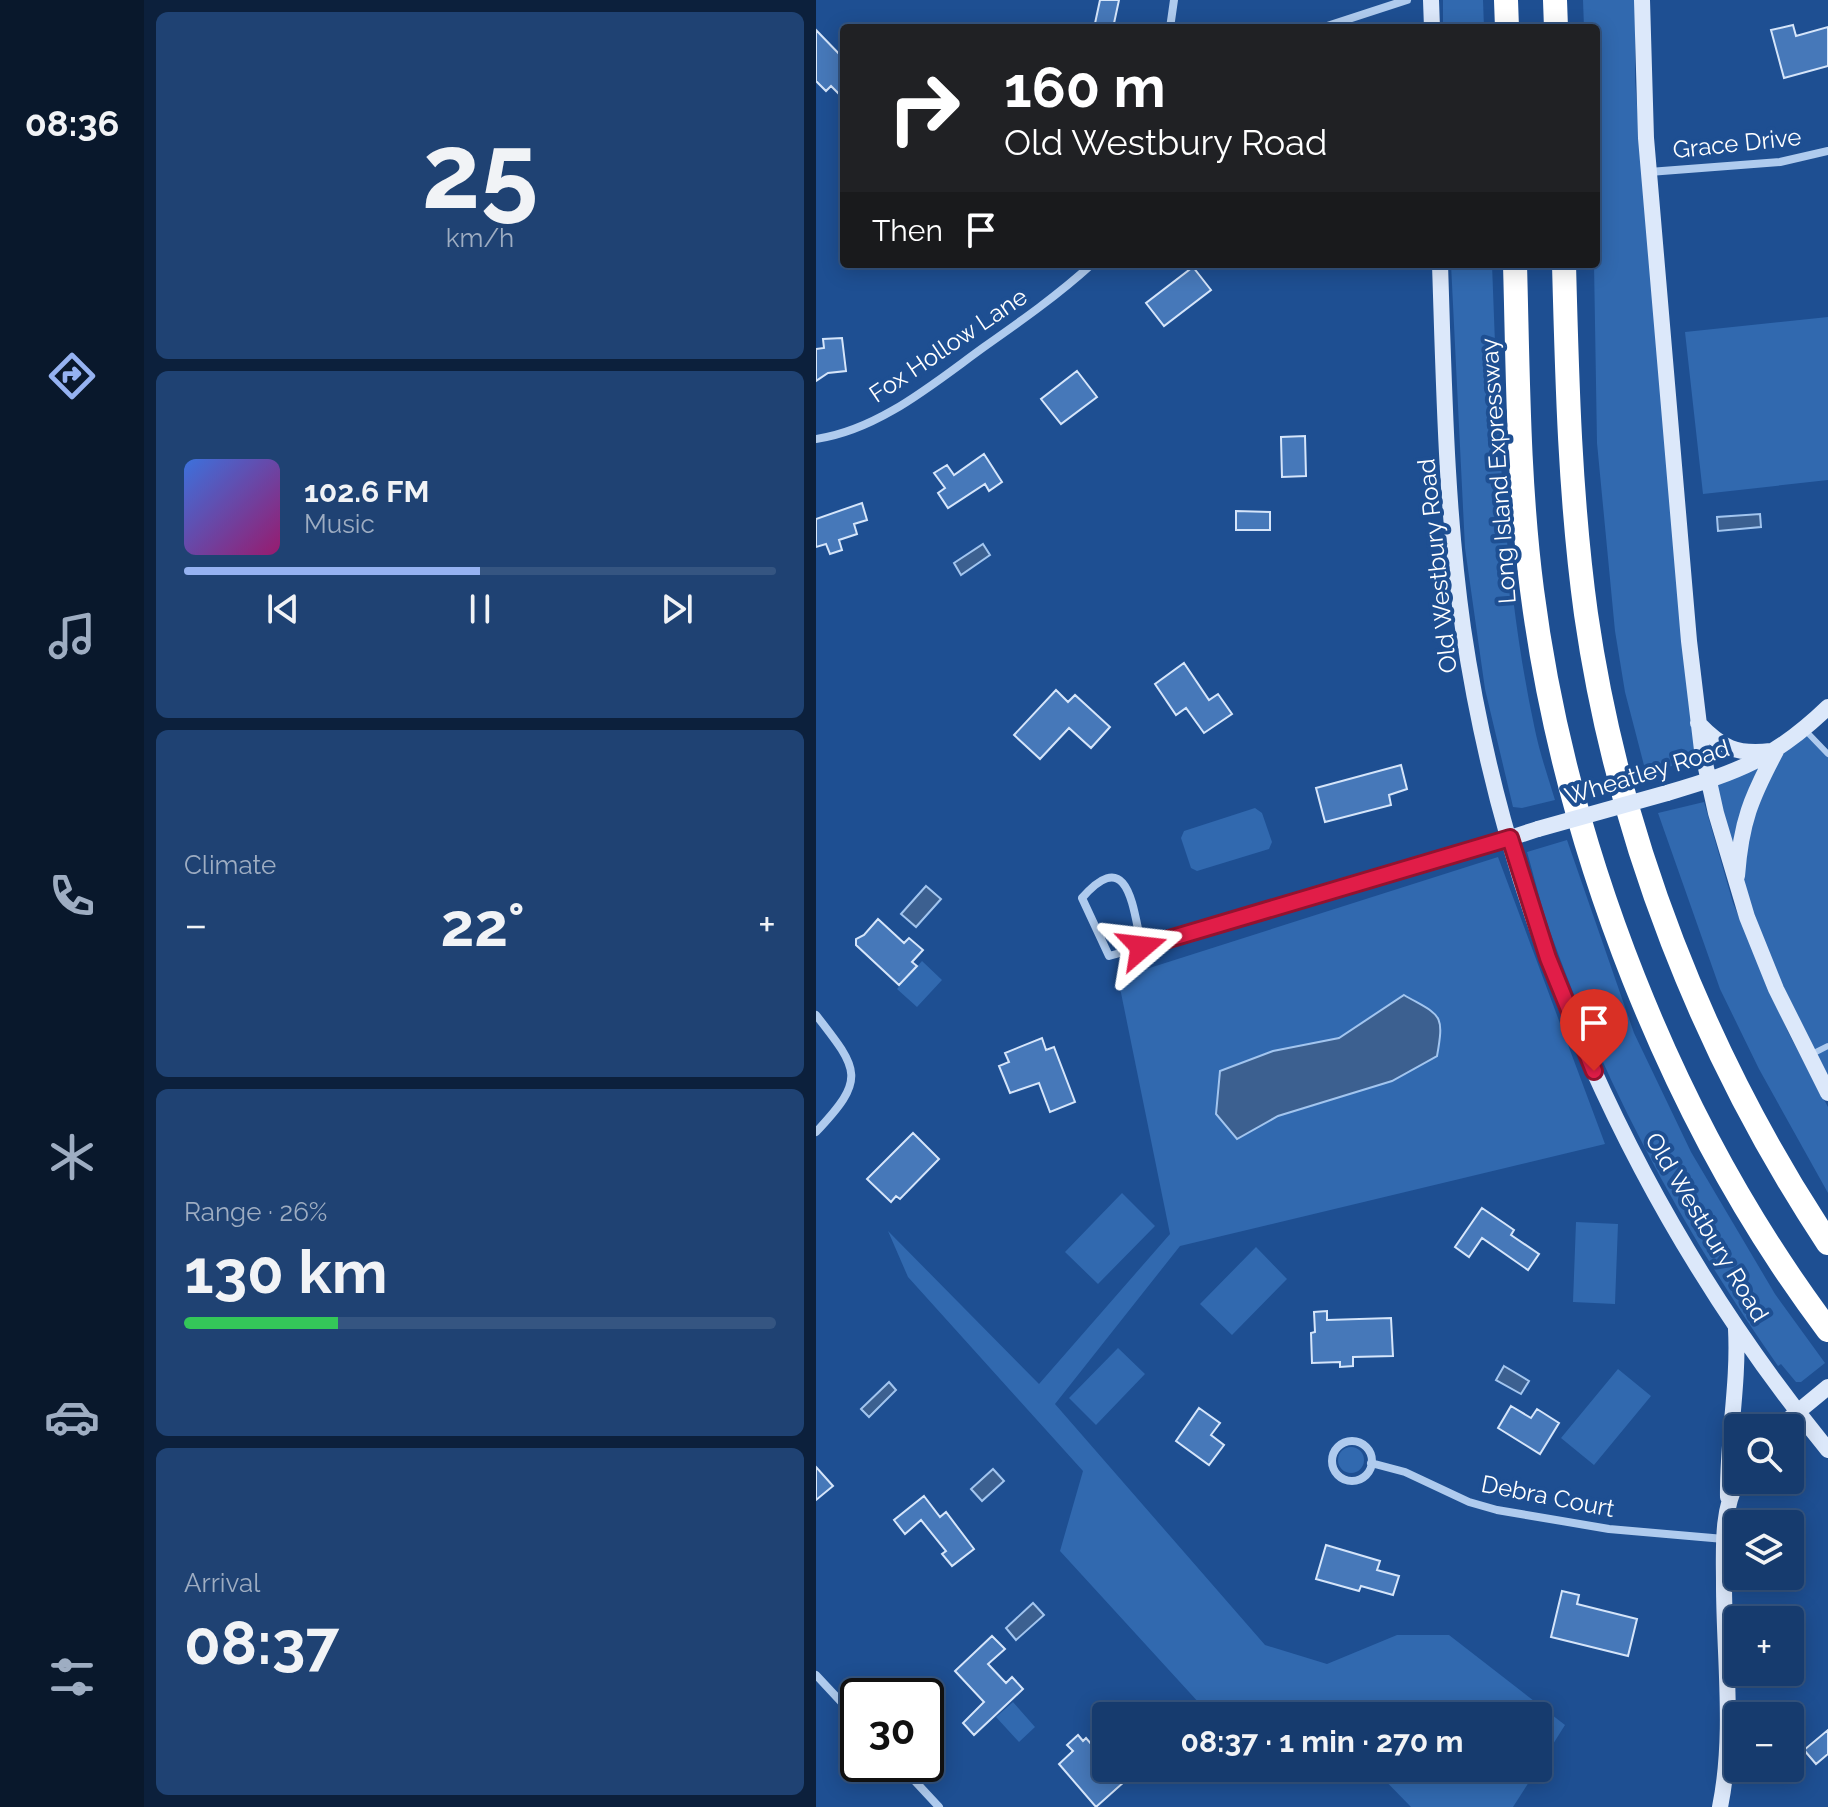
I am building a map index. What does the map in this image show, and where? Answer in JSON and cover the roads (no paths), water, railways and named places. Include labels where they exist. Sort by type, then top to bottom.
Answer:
[{"type":"highway","points":[[1506,0],[1507,24]]},
{"type":"highway","points":[[1555,0],[1556,24]]},
{"type":"highway","name":"Long Island Expressway","points":[[1515,268],[1523,492],[1532,592],[1552,702],[1595,869],[1633,977],[1678,1082],[1753,1217],[1828,1330]]},
{"type":"highway","points":[[1564,268],[1570,435],[1580,560],[1596,670],[1621,784],[1658,901],[1699,1006],[1767,1143],[1828,1243]]},
{"type":"main road","points":[[1431,0],[1432,24]]},
{"type":"main road","points":[[1642,0],[1643,89],[1649,172],[1698,723],[1708,781],[1737,885],[1776,989],[1828,1093]]},
{"type":"main road","name":"Old Westbury Road","points":[[1440,268],[1449,482],[1459,596],[1485,738],[1510,838],[1548,958],[1594,1071],[1658,1198],[1736,1327],[1828,1450]]},
{"type":"main road","name":"Wheatley Road","points":[[1510,838],[1708,781],[1744,767],[1777,751],[1828,707]]},
{"type":"main road","points":[[1698,723],[1725,747],[1751,752],[1777,751]]},
{"type":"main road","points":[[1737,885],[1744,819],[1777,751]]},
{"type":"main road","points":[[1728,1510],[1728,1455],[1737,1368],[1736,1327]]},
{"type":"main road","points":[[1795,1414],[1825,1390]]},
{"type":"main road","points":[[1728,1505],[1732,1494]]},
{"type":"main road","points":[[1720,1807],[1728,1739],[1726,1590]]},
{"type":"street","points":[[1171,24],[1174,0]]},
{"type":"street","points":[[1333,24],[1407,0]]},
{"type":"street","name":"Grace Drive","points":[[1649,172],[1780,162],[1828,151]]},
{"type":"street","name":"Fox Hollow Lane","points":[[816,439],[850,430],[899,405],[1062,291],[1088,268]]},
{"type":"street","points":[[1142,947],[1129,890],[1123,881],[1114,877],[1097,881],[1082,898],[1109,956],[1142,947],[1510,838]]},
{"type":"street","points":[[816,1015],[842,1050],[852,1072],[852,1082],[846,1099],[816,1132]]},
{"type":"street","name":"Debra Court","points":[[1352,1441],[1366,1446],[1371,1463],[1363,1477],[1348,1480],[1337,1474],[1332,1459],[1337,1447],[1352,1441]]},
{"type":"street","name":"Debra Court","points":[[1371,1463],[1405,1472],[1460,1498],[1497,1510],[1609,1529],[1724,1540]]},
{"type":"street","points":[[816,1675],[840,1701]]},
{"type":"street","points":[[916,1782],[939,1807]]},
{"type":"lane","points":[[1804,729],[1828,754]]},
{"type":"lane","points":[[1808,1055],[1828,1046]]}]
